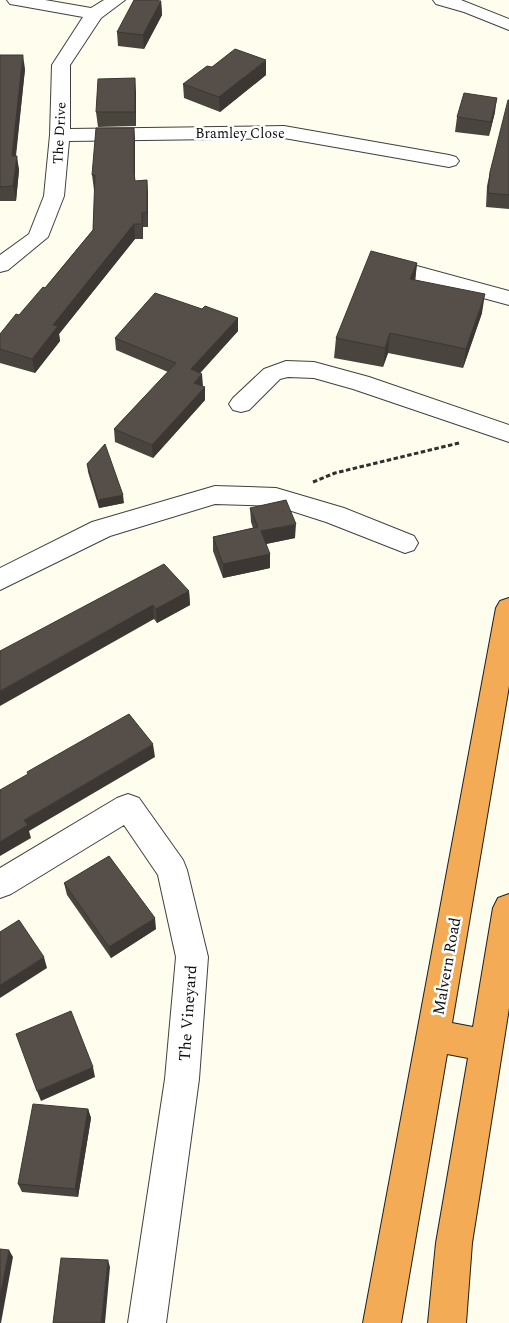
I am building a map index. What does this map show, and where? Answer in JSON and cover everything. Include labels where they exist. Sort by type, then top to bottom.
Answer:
[{"type":"highway","name":"Malvern Road","points":[[382,1323],[433,1035],[504,666],[509,608]]},
{"type":"highway","points":[[447,1323],[454,1243],[509,908]]},
{"type":"highway","points":[[433,1035],[486,1046]]},
{"type":"street","points":[[16,0],[94,14]]},
{"type":"street","name":"The Drive","points":[[0,265],[38,237],[54,196],[60,135],[61,65],[94,14],[116,0]]},
{"type":"street","points":[[442,0],[470,8],[509,25]]},
{"type":"street","name":"Bramley Close","points":[[60,135],[284,132],[448,161]]},
{"type":"street","points":[[368,261],[509,298]]},
{"type":"street","points":[[241,404],[272,374],[286,369],[306,370],[362,383],[506,433]]},
{"type":"street","points":[[0,580],[100,529],[215,495],[276,497],[335,515],[405,543]]},
{"type":"street","name":"The Vineyard","points":[[0,884],[128,807],[172,870],[192,958],[182,1079],[147,1323]]},
{"type":"path","points":[[276,497],[336,473],[506,433]]},
{"type":"building","points":[[134,0],[161,1],[143,35],[117,32]]},
{"type":"building","points":[[235,49],[266,60],[219,97],[183,84],[207,66],[212,67]]},
{"type":"building","points":[[0,55],[23,55],[12,156],[17,156],[13,186],[0,187]]},
{"type":"building","points":[[135,78],[135,112],[96,112],[98,79]]},
{"type":"building","points":[[464,93],[497,98],[491,122],[457,117]]},
{"type":"building","points":[[508,100],[509,195],[488,193],[490,172]]},
{"type":"building","points":[[96,128],[134,128],[135,181],[147,180],[147,212],[142,213],[142,224],[134,224],[53,325],[58,326],[32,359],[0,349],[0,334],[16,314],[19,315],[43,287],[45,288],[93,230],[95,175],[92,175]]},
{"type":"building","points":[[371,251],[417,263],[410,279],[485,294],[466,349],[390,333],[385,348],[336,338]]},
{"type":"building","points":[[155,293],[202,309],[205,306],[238,318],[191,369],[202,374],[194,383],[205,387],[152,445],[114,429],[176,363],[115,338]]},
{"type":"building","points":[[105,444],[123,495],[98,500],[87,464]]},
{"type":"building","points":[[286,500],[296,524],[261,531],[270,554],[223,564],[213,537],[258,527],[250,508]]},
{"type":"building","points":[[164,564],[189,591],[156,609],[153,605],[0,691],[0,651]]},
{"type":"building","points":[[129,714],[153,744],[24,820],[28,825],[0,842],[0,790],[28,774],[27,772]]},
{"type":"building","points":[[109,856],[155,918],[109,947],[64,883]]},
{"type":"building","points":[[19,920],[44,957],[0,985],[0,932]]},
{"type":"building","points":[[71,1011],[93,1067],[37,1091],[16,1034]]},
{"type":"building","points":[[33,1104],[88,1109],[75,1189],[18,1184]]},
{"type":"building","points":[[0,1249],[9,1250],[0,1296]]},
{"type":"building","points":[[61,1258],[108,1260],[101,1323],[53,1323]]}]
